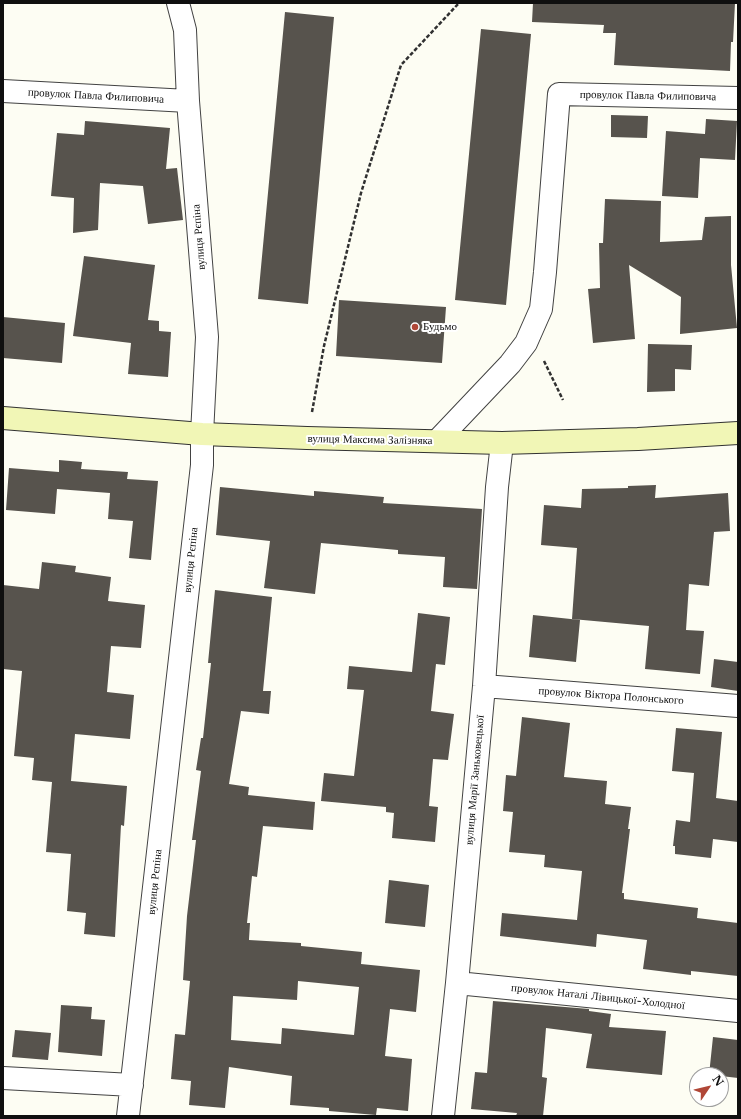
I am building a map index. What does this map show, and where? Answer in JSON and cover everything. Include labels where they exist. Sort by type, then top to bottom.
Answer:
[{"type":"main road","name":"вулиця Максима Залізняка","points":[[3,418],[202,434],[502,443],[638,439],[738,433]]},
{"type":"street","name":"вулиця Рєпіна","points":[[128,1116],[201,472],[207,337],[188,101],[185,30],[178,3]]},
{"type":"street","name":"провулок Павла Филиповича","points":[[3,91],[188,101]]},
{"type":"street","name":"провулок Павла Филиповича","points":[[530,333],[541,309],[559,94],[738,98]]},
{"type":"street","points":[[437,441],[510,364],[526,343],[530,333]]},
{"type":"street","name":"вулиця Марії Заньковецької","points":[[443,1116],[457,983],[484,686],[502,443]]},
{"type":"street","name":"провулок Віктора Полонського","points":[[484,686],[738,706]]},
{"type":"street","name":"провулок Наталі Лівицької-Холодної","points":[[457,983],[738,1010]]},
{"type":"street","points":[[3,1078],[132,1085]]},
{"type":"path","points":[[307,438],[324,346],[362,193],[401,65],[459,3]]},
{"type":"path","points":[[530,333],[563,400]]},
{"type":"building","points":[[533,3],[735,3],[730,71],[614,65],[616,33],[603,33],[604,25],[532,22]]},
{"type":"building","points":[[285,12],[334,17],[308,304],[258,299]]},
{"type":"building","points":[[481,29],[531,34],[506,305],[455,300]]},
{"type":"building","points":[[611,115],[648,116],[647,138],[611,137]]},
{"type":"building","points":[[706,119],[737,121],[735,160],[700,158],[698,198],[662,196],[666,131],[705,134]]},
{"type":"building","points":[[85,121],[170,128],[166,169],[177,168],[183,220],[148,224],[143,186],[100,183],[98,230],[73,233],[74,198],[51,196],[57,133],[84,135]]},
{"type":"building","points":[[605,199],[661,201],[660,242],[702,240],[705,217],[731,216],[731,265],[737,328],[680,334],[681,297],[629,265],[635,339],[593,343],[588,289],[600,288],[599,243],[603,243]]},
{"type":"building","points":[[84,256],[155,265],[148,320],[159,321],[159,331],[171,332],[168,377],[128,374],[131,343],[73,336]]},
{"type":"building","points":[[339,300],[446,307],[442,363],[336,356]]},
{"type":"building","points":[[3,317],[65,323],[62,363],[3,358]]},
{"type":"building","points":[[648,344],[692,345],[691,370],[675,369],[675,391],[647,392]]},
{"type":"building","points":[[59,460],[82,462],[81,469],[128,472],[127,479],[158,481],[151,560],[129,558],[133,521],[108,519],[110,493],[57,489],[55,514],[6,510],[9,468],[59,472]]},
{"type":"building","points":[[656,485],[655,498],[728,493],[730,531],[714,532],[709,586],[689,584],[686,630],[704,631],[700,674],[645,669],[649,626],[572,619],[577,548],[541,545],[544,505],[581,508],[582,489],[628,488],[628,486]]},
{"type":"building","points":[[220,487],[314,496],[314,491],[384,497],[383,503],[482,509],[477,589],[443,587],[445,557],[398,554],[398,550],[321,543],[315,594],[264,588],[270,541],[216,535]]},
{"type":"building","points":[[42,562],[76,566],[75,572],[111,577],[108,601],[145,605],[141,648],[111,646],[107,692],[134,695],[130,739],[75,734],[71,781],[127,786],[124,826],[121,825],[115,937],[84,934],[86,913],[67,911],[71,854],[46,852],[52,782],[32,780],[34,758],[14,756],[22,671],[3,669],[3,585],[39,589]]},
{"type":"building","points":[[215,590],[272,597],[263,691],[271,691],[269,714],[241,711],[229,784],[249,787],[248,795],[315,802],[313,830],[263,826],[257,877],[252,876],[247,923],[250,923],[249,940],[301,943],[301,946],[362,952],[361,964],[420,970],[416,1012],[390,1009],[385,1056],[412,1059],[408,1111],[377,1108],[376,1115],[329,1111],[329,1108],[290,1105],[292,1076],[229,1067],[225,1108],[189,1105],[191,1081],[171,1079],[175,1034],[185,1035],[190,981],[183,980],[187,916],[196,840],[192,840],[201,771],[196,770],[201,738],[203,738],[211,663],[208,663]],"holes":[[[298,981],[359,987],[354,1035],[282,1028],[281,1044],[231,1040],[233,996],[297,1000]]]},
{"type":"building","points":[[418,613],[450,617],[445,665],[436,664],[431,711],[454,714],[448,760],[433,759],[429,806],[438,807],[435,842],[392,838],[394,813],[386,812],[386,807],[321,801],[324,773],[354,776],[364,690],[347,689],[349,666],[412,672]]},
{"type":"building","points":[[533,615],[580,620],[576,662],[529,657]]},
{"type":"building","points":[[714,659],[738,662],[738,691],[711,687]]},
{"type":"building","points":[[522,717],[570,723],[564,777],[607,781],[605,804],[631,807],[628,829],[630,829],[622,893],[624,893],[624,899],[698,908],[697,918],[738,923],[738,976],[691,971],[691,975],[643,969],[647,940],[597,934],[596,947],[500,936],[502,913],[577,920],[582,871],[544,867],[545,855],[509,852],[513,812],[503,811],[506,775],[516,776]]},
{"type":"building","points":[[676,728],[722,732],[716,798],[738,801],[738,842],[713,839],[711,858],[675,854],[675,846],[673,846],[676,820],[690,822],[694,773],[672,771]]},
{"type":"building","points":[[389,880],[429,885],[425,927],[385,923]]},
{"type":"building","points":[[493,1001],[589,1009],[589,1011],[611,1014],[609,1027],[666,1031],[662,1075],[586,1068],[592,1034],[546,1028],[542,1077],[547,1078],[543,1116],[516,1116],[517,1113],[471,1109],[475,1072],[487,1073]]},
{"type":"building","points":[[61,1005],[92,1007],[91,1019],[105,1020],[102,1056],[58,1052]]},
{"type":"building","points":[[15,1030],[51,1033],[48,1060],[12,1057]]},
{"type":"building","points":[[713,1037],[738,1040],[738,1078],[729,1077],[729,1067],[710,1067]]},
{"type":"place","name":"Будьмо","points":[[415,327]]}]
